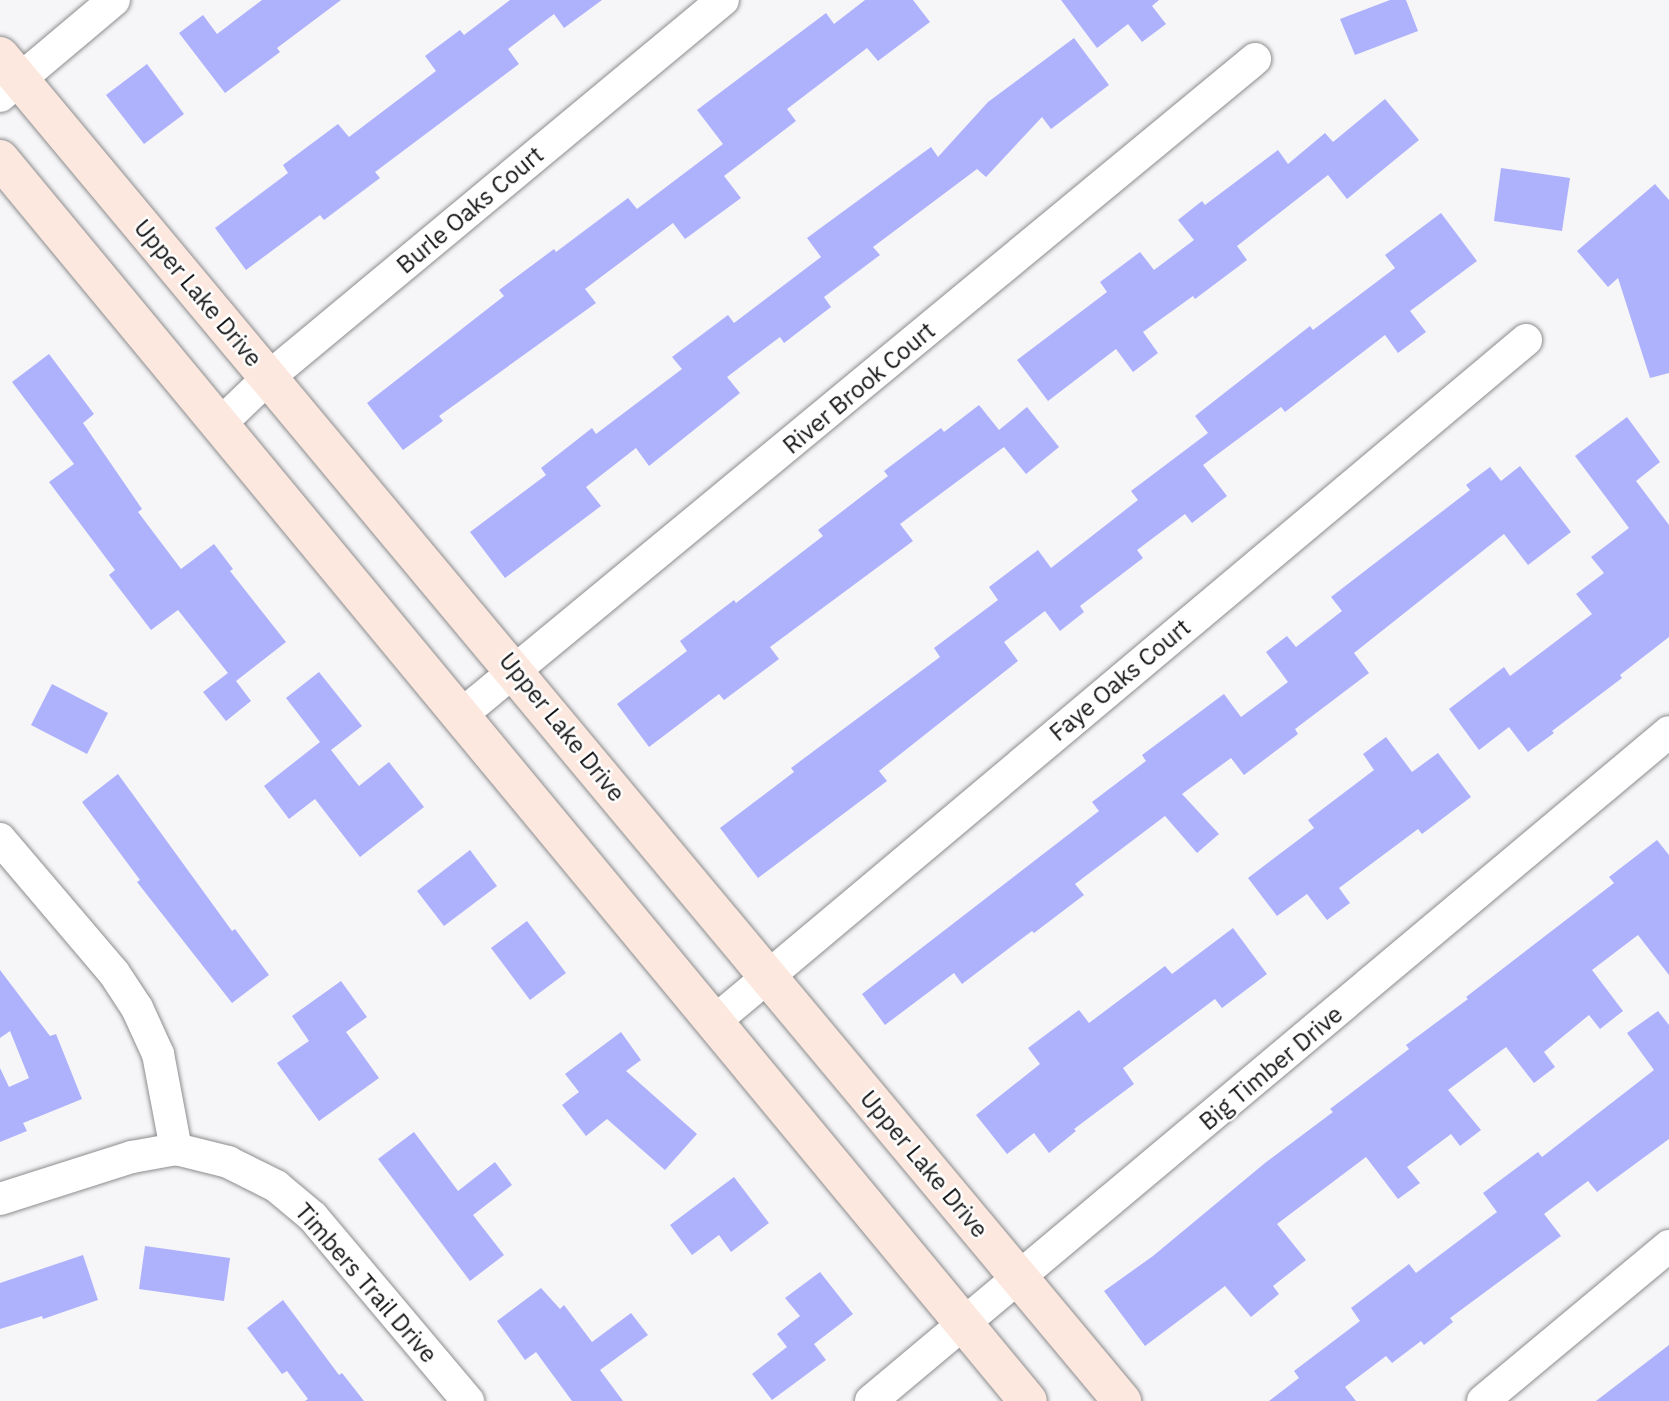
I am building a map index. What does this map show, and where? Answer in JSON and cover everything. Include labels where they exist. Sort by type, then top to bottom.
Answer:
[{"type":"street","points":[[7,77],[114,0]]},
{"type":"street","name":"Burle Oaks Court","points":[[220,425],[269,377],[723,0]]},
{"type":"street","name":"River Brook Court","points":[[461,715],[517,672],[1255,59]]},
{"type":"street","name":"Upper Lake Drive","points":[[7,77],[269,377],[517,672],[766,977],[1122,1401]]},
{"type":"street","points":[[0,159],[1028,1401]]},
{"type":"street","name":"Faye Oaks Court","points":[[715,1020],[1526,340]]},
{"type":"street","name":"Big Timber Drive","points":[[872,1401],[1021,1279],[1669,732]]},
{"type":"street","points":[[0,839],[114,973],[137,1008],[158,1054],[176,1149],[132,1157],[0,1199]]},
{"type":"street","name":"Timbers Trail Drive","points":[[176,1149],[229,1162],[276,1186],[313,1217],[468,1401]]},
{"type":"street","points":[[1483,1401],[1669,1246]]},
{"type":"building","points":[[262,0],[341,0],[277,48],[280,52],[225,93],[179,33],[203,15],[217,34]]},
{"type":"building","points":[[510,0],[602,0],[564,28],[554,14],[508,49],[519,64],[375,172],[380,178],[324,220],[320,215],[246,270],[215,228],[288,173],[283,165],[338,124],[349,137],[436,71],[425,56],[460,30],[464,35]]},
{"type":"building","points":[[865,0],[913,0],[930,22],[878,61],[867,48],[787,109],[796,121],[724,176],[741,198],[685,239],[673,223],[585,289],[596,303],[439,416],[443,421],[403,450],[367,403],[504,296],[499,290],[554,249],[556,252],[628,198],[637,209],[723,144],[697,110],[826,13],[834,24]]},
{"type":"building","points":[[1061,0],[1159,0],[1152,6],[1166,24],[1142,42],[1128,24],[1097,48]]},
{"type":"building","points":[[1390,0],[1406,0],[1418,31],[1355,55],[1340,19]]},
{"type":"building","points":[[1074,38],[1109,85],[1051,129],[1042,117],[986,177],[977,169],[873,247],[880,255],[824,297],[831,307],[784,343],[780,337],[727,377],[740,393],[649,466],[636,448],[586,487],[601,506],[505,578],[470,532],[546,475],[541,468],[592,428],[596,434],[682,369],[672,357],[728,315],[734,323],[821,257],[807,238],[931,147],[938,157],[988,102]]},
{"type":"building","points":[[147,64],[184,114],[144,144],[106,95]]},
{"type":"building","points":[[1385,99],[1419,140],[1347,199],[1328,175],[1237,246],[1247,260],[1195,299],[1193,296],[1143,332],[1158,353],[1133,372],[1116,349],[1048,401],[1017,360],[1107,292],[1100,282],[1140,252],[1154,270],[1194,240],[1178,220],[1202,201],[1205,205],[1278,150],[1288,164],[1325,133],[1333,142]]},
{"type":"building","points":[[1501,168],[1570,178],[1562,231],[1494,221]]},
{"type":"building","points":[[1655,184],[1669,200],[1669,373],[1650,378],[1618,278],[1608,287],[1577,251]]},
{"type":"building","points":[[1441,213],[1477,261],[1410,311],[1426,332],[1398,353],[1385,335],[1285,412],[1281,407],[1203,465],[1227,496],[1192,523],[1185,514],[1137,550],[1143,558],[1080,606],[1084,612],[1060,631],[1045,611],[1004,642],[1018,661],[879,771],[887,781],[758,878],[720,828],[794,772],[791,768],[940,657],[934,648],[998,600],[989,587],[1038,550],[1051,568],[1138,500],[1131,491],[1208,433],[1195,416],[1310,326],[1313,330],[1395,268],[1385,255]]},
{"type":"building","points":[[49,354],[94,414],[83,423],[142,509],[138,512],[181,569],[214,544],[233,569],[230,571],[286,642],[236,681],[251,701],[226,721],[203,692],[228,673],[178,610],[151,630],[109,575],[115,570],[49,482],[74,464],[12,382]]},
{"type":"building","points":[[979,405],[999,430],[1027,407],[1059,447],[1026,474],[1004,447],[986,460],[900,524],[913,541],[770,647],[779,659],[724,700],[719,694],[649,747],[617,704],[687,651],[680,641],[734,600],[736,603],[823,536],[818,530],[888,476],[884,471],[941,428],[944,432]]},
{"type":"building","points":[[1627,417],[1660,462],[1636,481],[1669,525],[1669,637],[1528,752],[1509,727],[1479,750],[1449,709],[1504,667],[1510,676],[1592,614],[1576,594],[1604,573],[1591,557],[1629,528],[1575,456]]},
{"type":"building","points":[[1520,466],[1571,532],[1528,565],[1504,534],[1354,653],[1369,673],[1295,729],[1298,734],[1244,775],[1231,758],[1182,794],[1219,834],[1197,853],[1165,816],[1075,884],[1084,895],[1034,933],[1032,931],[962,984],[954,973],[885,1025],[862,994],[1099,811],[1092,802],[1146,761],[1142,755],[1224,694],[1241,717],[1288,682],[1266,652],[1287,636],[1296,647],[1342,611],[1331,597],[1470,490],[1466,485],[1490,467],[1501,481]]},
{"type":"building","points":[[319,672],[362,726],[331,750],[359,786],[389,762],[424,807],[360,857],[315,799],[289,819],[264,786],[320,742],[286,698]]},
{"type":"building","points":[[52,684],[108,713],[87,754],[31,725]]},
{"type":"building","points":[[1386,737],[1412,772],[1438,753],[1471,797],[1422,834],[1418,829],[1339,888],[1350,903],[1327,920],[1307,894],[1277,916],[1248,878],[1314,828],[1308,820],[1374,770],[1363,754]]},
{"type":"building","points":[[118,774],[232,931],[235,929],[269,975],[232,1003],[137,882],[140,880],[82,802]]},
{"type":"building","points":[[1657,840],[1669,855],[1669,975],[1638,935],[1592,970],[1623,1011],[1600,1029],[1589,1015],[1544,1052],[1555,1067],[1534,1083],[1506,1047],[1448,1090],[1481,1130],[1460,1146],[1451,1134],[1407,1167],[1420,1183],[1398,1199],[1366,1157],[1277,1224],[1306,1260],[1273,1286],[1279,1294],[1251,1317],[1225,1286],[1145,1346],[1104,1291],[1153,1256],[1265,1163],[1333,1112],[1330,1109],[1409,1049],[1406,1045],[1468,999],[1466,997],[1614,883],[1609,877]]},
{"type":"building","points":[[470,850],[497,886],[444,926],[417,891]]},
{"type":"building","points":[[527,921],[566,973],[530,1000],[491,948]]},
{"type":"building","points":[[1233,928],[1267,974],[1222,1008],[1215,999],[1123,1068],[1134,1084],[1074,1129],[1076,1131],[1049,1153],[1034,1133],[1007,1154],[976,1115],[1040,1064],[1028,1048],[1079,1010],[1089,1023],[1165,966],[1172,974]]},
{"type":"building","points":[[0,970],[50,1036],[56,1034],[82,1099],[23,1123],[27,1131],[0,1142],[0,1068],[9,1087],[29,1078],[10,1031],[0,1038]]},
{"type":"building","points":[[341,981],[367,1017],[346,1032],[379,1078],[319,1121],[277,1063],[309,1041],[292,1016]]},
{"type":"building","points":[[1658,1011],[1669,1025],[1669,1139],[1597,1192],[1588,1181],[1544,1214],[1561,1236],[1450,1318],[1453,1322],[1424,1345],[1421,1341],[1392,1363],[1386,1356],[1345,1387],[1356,1401],[1269,1401],[1299,1378],[1294,1371],[1360,1321],[1351,1308],[1409,1264],[1416,1273],[1497,1212],[1483,1193],[1538,1152],[1542,1157],[1654,1070],[1627,1033]]},
{"type":"building","points":[[621,1032],[641,1060],[626,1071],[697,1134],[665,1170],[607,1119],[586,1136],[562,1105],[579,1092],[565,1074]]},
{"type":"building","points":[[414,1132],[458,1191],[495,1162],[512,1185],[473,1215],[504,1255],[470,1281],[378,1159]]},
{"type":"building","points":[[734,1177],[769,1223],[731,1252],[719,1235],[692,1255],[670,1225]]},
{"type":"building","points":[[145,1246],[230,1258],[224,1301],[139,1289]]},
{"type":"building","points":[[83,1255],[98,1300],[43,1319],[42,1316],[0,1329],[0,1283]]},
{"type":"building","points":[[820,1272],[853,1314],[814,1344],[826,1360],[772,1400],[752,1374],[787,1347],[777,1334],[800,1316],[785,1298]]},
{"type":"building","points":[[541,1288],[560,1309],[564,1305],[592,1342],[631,1313],[648,1335],[600,1370],[623,1401],[572,1401],[536,1352],[525,1360],[497,1321]]},
{"type":"building","points":[[283,1300],[339,1375],[342,1373],[364,1401],[305,1401],[308,1399],[287,1371],[282,1374],[247,1328]]},
{"type":"building","points":[[1669,1345],[1669,1401],[1596,1401]]}]
